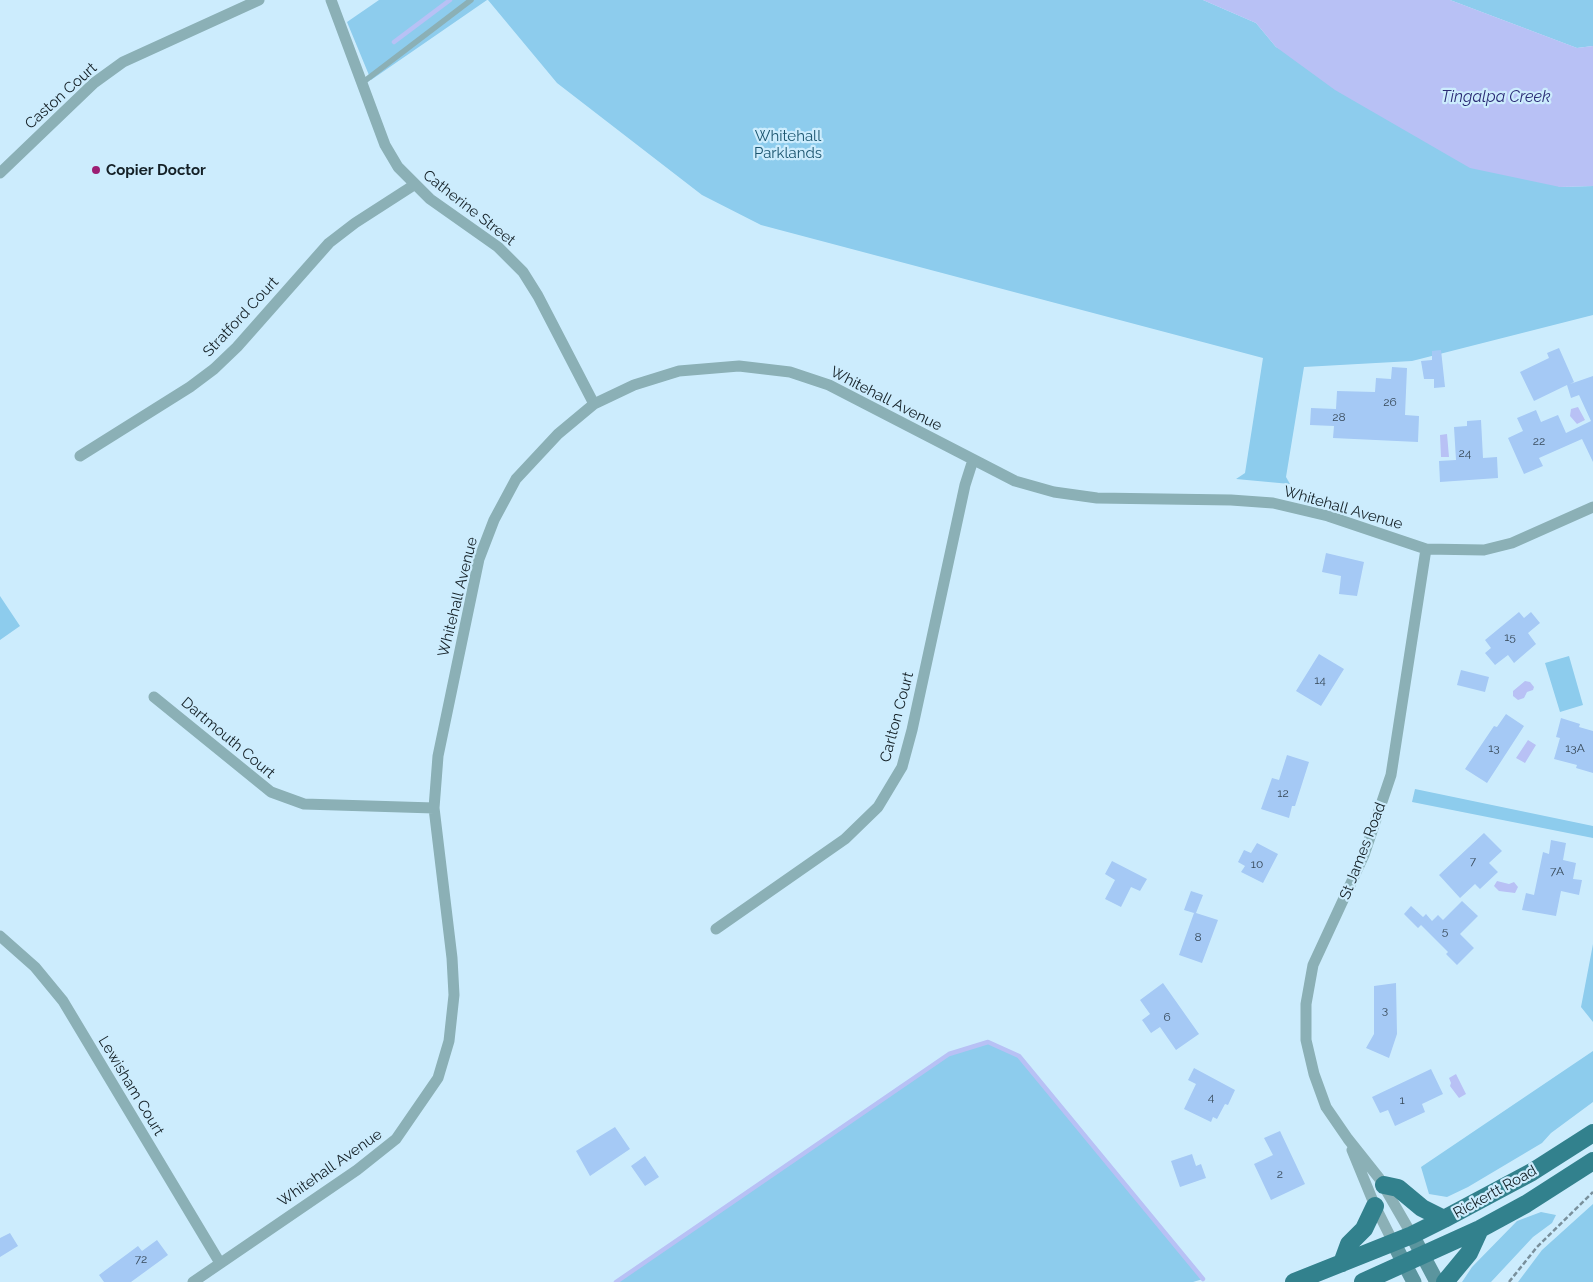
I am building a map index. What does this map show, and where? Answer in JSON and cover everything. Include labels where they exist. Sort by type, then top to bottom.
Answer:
[{"type":"main road","name":"Rickertt Road","points":[[1294,1282],[1412,1235],[1444,1220],[1532,1172],[1593,1133]]},
{"type":"main road","name":"Rickertt Road","points":[[1372,1281],[1480,1229],[1526,1204],[1593,1161]]},
{"type":"main road","points":[[1384,1185],[1398,1188],[1422,1208],[1444,1220]]},
{"type":"main road","points":[[1342,1263],[1349,1244],[1364,1229],[1375,1206]]},
{"type":"main road","points":[[1445,1282],[1468,1253],[1480,1229]]},
{"type":"street","name":"Caston Court","points":[[0,173],[94,83],[123,62],[259,0]]},
{"type":"street","name":"Catherine Street","points":[[331,0],[385,145],[398,167],[414,186],[430,200],[498,247],[523,272],[538,296],[594,404]]},
{"type":"street","name":"Stratford Court","points":[[80,456],[190,387],[214,369],[237,347],[329,243],[355,223],[414,186]]},
{"type":"street","name":"Whitehall Avenue","points":[[194,1282],[357,1170],[396,1139],[438,1078],[450,1041],[454,995],[452,958],[434,808],[442,727],[479,559],[494,520],[516,479],[558,434],[594,404],[634,385],[680,371],[740,366],[790,372],[829,385],[1015,480],[1054,492],[1097,498],[1231,500],[1273,503],[1328,516],[1426,549],[1484,550],[1512,543],[1593,507]]},
{"type":"street","name":"Carlton Court","points":[[716,929],[845,839],[878,806],[902,767],[912,730],[965,485],[973,460]]},
{"type":"street","name":"St James Road","points":[[1412,1235],[1384,1185],[1326,1107],[1314,1074],[1306,1040],[1306,1004],[1313,965],[1364,855],[1391,775],[1426,549]]},
{"type":"street","name":"Dartmouth Court","points":[[154,697],[271,792],[304,804],[434,808]]},
{"type":"street","name":"Lewisham Court","points":[[0,936],[35,967],[62,1001],[220,1263]]},
{"type":"street","name":"St James Road","points":[[1348,1139],[1375,1206],[1414,1282]]},
{"type":"street","points":[[1412,1235],[1437,1282]]},
{"type":"lane","points":[[362,83],[471,0]]},
{"type":"path","points":[[1510,1282],[1537,1247],[1593,1192]]},
{"type":"green space","points":[[379,0],[487,0],[371,80],[347,22]]},
{"type":"green space","name":"Whitehall Parklands","points":[[488,0],[1203,0],[1256,23],[1276,47],[1560,187],[1593,186],[1593,315],[1412,361],[1304,367],[1286,477],[1290,484],[1236,479],[1245,473],[1263,358],[761,225],[702,195],[557,83]]},
{"type":"green space","points":[[1450,0],[1593,0],[1593,46],[1577,48]]},
{"type":"green space","points":[[0,596],[20,626],[0,640]]},
{"type":"green space","points":[[1569,656],[1583,705],[1560,712],[1545,663]]},
{"type":"green space","points":[[1415,789],[1593,826],[1593,838],[1412,802]]},
{"type":"green space","points":[[1593,944],[1593,1022],[1581,1007]]},
{"type":"green space","points":[[988,1042],[1019,1056],[1203,1279],[1193,1282],[616,1282],[949,1054]]},
{"type":"green space","points":[[1593,1051],[1593,1102],[1551,1133],[1542,1143],[1468,1187],[1447,1197],[1429,1194],[1421,1167]]},
{"type":"green space","points":[[1593,1204],[1593,1282],[1518,1282],[1542,1250]]},
{"type":"green space","points":[[1541,1212],[1556,1215],[1552,1223],[1533,1237],[1491,1282],[1462,1282],[1472,1267],[1517,1221]]},
{"type":"water","name":"Tingalpa Creek","points":[[1203,0],[1450,0],[1577,48],[1593,46],[1593,186],[1560,187],[1470,168],[1335,90],[1276,47],[1256,23]]},
{"type":"water","points":[[1578,407],[1585,420],[1577,424],[1570,416],[1571,409]]},
{"type":"water","points":[[1447,434],[1449,457],[1441,457],[1440,435]]},
{"type":"water","points":[[1525,681],[1530,682],[1534,687],[1533,690],[1527,692],[1524,698],[1518,700],[1513,696],[1513,691]]},
{"type":"water","points":[[1528,740],[1536,745],[1525,763],[1516,758]]},
{"type":"water","points":[[1497,881],[1509,884],[1514,882],[1518,887],[1515,893],[1499,891],[1494,886]]},
{"type":"water","points":[[1456,1074],[1466,1094],[1459,1098],[1450,1086],[1449,1078]]},
{"type":"building","points":[[1559,348],[1574,382],[1570,384],[1593,376],[1593,462],[1582,439],[1539,458],[1543,466],[1524,474],[1508,438],[1523,431],[1517,418],[1536,410],[1541,422],[1558,415],[1566,433],[1591,421],[1579,395],[1571,398],[1567,385],[1534,401],[1520,372],[1549,358],[1547,353]]},
{"type":"building","points":[[1441,350],[1445,387],[1434,388],[1434,379],[1424,379],[1421,361],[1432,360],[1432,351]]},
{"type":"building","points":[[1392,367],[1407,368],[1405,415],[1419,416],[1418,442],[1333,438],[1334,426],[1310,425],[1311,408],[1336,409],[1337,391],[1375,392],[1376,378],[1391,379]]},
{"type":"building","points":[[1481,420],[1483,458],[1497,457],[1498,478],[1440,482],[1439,461],[1456,460],[1454,427],[1467,426],[1467,421]]},
{"type":"building","points":[[1326,553],[1364,562],[1357,596],[1339,594],[1341,576],[1322,572]]},
{"type":"building","points":[[1519,612],[1524,618],[1531,612],[1540,623],[1528,633],[1536,644],[1514,663],[1508,655],[1495,665],[1485,653],[1491,648],[1485,640]]},
{"type":"building","points":[[1319,654],[1344,669],[1321,706],[1296,691]]},
{"type":"building","points":[[1461,670],[1489,677],[1485,692],[1457,685]]},
{"type":"building","points":[[1506,714],[1524,726],[1487,783],[1465,769],[1494,726],[1497,727]]},
{"type":"building","points":[[1561,718],[1580,724],[1579,727],[1593,731],[1593,773],[1576,768],[1577,765],[1554,759],[1560,738],[1556,737]]},
{"type":"building","points":[[1287,755],[1309,762],[1295,806],[1292,806],[1289,818],[1261,809],[1272,778],[1279,780]]},
{"type":"building","points":[[1484,833],[1502,851],[1489,863],[1498,872],[1480,889],[1475,884],[1460,898],[1439,875]]},
{"type":"building","points":[[1551,840],[1566,843],[1563,860],[1576,863],[1573,879],[1582,880],[1579,895],[1561,891],[1556,916],[1522,910],[1526,893],[1534,895],[1543,852],[1549,854]]},
{"type":"building","points":[[1257,843],[1278,854],[1263,883],[1241,872],[1245,866],[1238,862],[1244,850],[1251,853]]},
{"type":"building","points":[[1112,861],[1147,879],[1140,891],[1131,887],[1121,907],[1105,899],[1115,880],[1105,874]]},
{"type":"building","points":[[1191,891],[1203,895],[1196,913],[1218,920],[1202,963],[1179,955],[1194,913],[1184,910]]},
{"type":"building","points":[[1462,901],[1478,916],[1460,934],[1474,948],[1457,965],[1446,954],[1448,952],[1421,925],[1418,928],[1404,914],[1411,906],[1423,917],[1426,914],[1432,921],[1438,915],[1443,920]]},
{"type":"building","points":[[1163,983],[1199,1034],[1176,1050],[1160,1027],[1151,1033],[1142,1020],[1150,1014],[1140,1000]]},
{"type":"building","points":[[1396,983],[1397,1034],[1389,1058],[1366,1048],[1374,1034],[1374,986]]},
{"type":"building","points":[[1194,1068],[1235,1090],[1228,1105],[1225,1104],[1217,1119],[1213,1117],[1211,1122],[1184,1109],[1196,1084],[1188,1080]]},
{"type":"building","points":[[1431,1069],[1443,1094],[1422,1104],[1425,1112],[1395,1126],[1388,1110],[1380,1113],[1372,1097]]},
{"type":"building","points":[[615,1127],[630,1149],[590,1176],[576,1151]]},
{"type":"building","points":[[1280,1131],[1305,1184],[1271,1200],[1254,1164],[1273,1155],[1264,1138]]},
{"type":"building","points":[[1192,1154],[1196,1166],[1201,1164],[1206,1178],[1180,1187],[1171,1161]]},
{"type":"building","points":[[645,1156],[659,1177],[645,1186],[631,1166]]},
{"type":"building","points":[[10,1233],[18,1246],[0,1257],[0,1238]]},
{"type":"building","points":[[157,1240],[168,1255],[131,1282],[104,1282],[99,1275],[138,1246],[142,1251]]},
{"type":"waterway","points":[[394,42],[450,0]]},
{"type":"waterway","points":[[616,1282],[949,1054],[988,1042],[1019,1056],[1203,1279]]},
{"type":"place","name":"Copier Doctor","points":[[96,170]]}]
